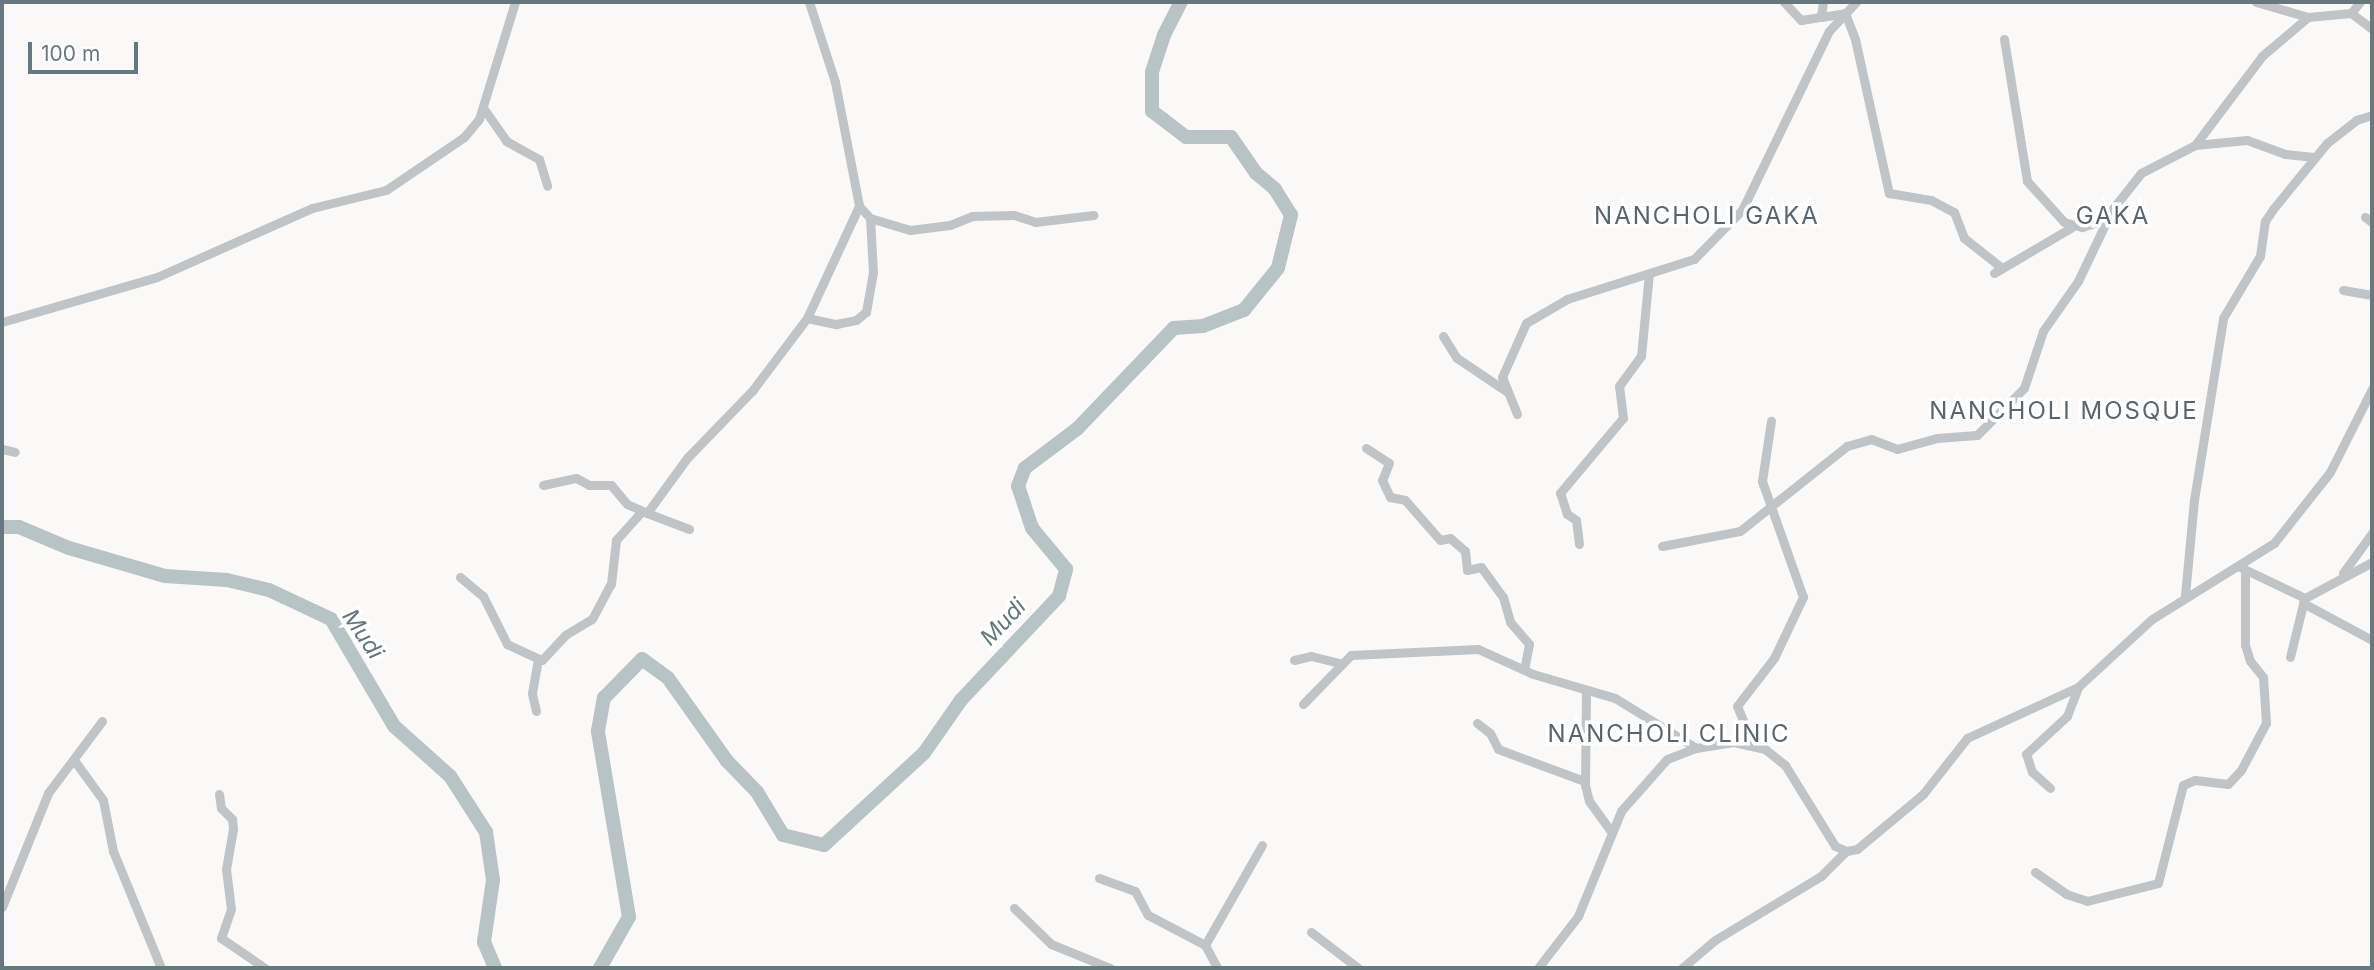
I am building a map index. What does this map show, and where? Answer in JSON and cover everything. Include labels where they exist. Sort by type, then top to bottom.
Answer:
[{"type":"street","points":[[2,322],[156,276],[312,208],[378,193],[464,137],[484,109],[515,2]]},
{"type":"street","points":[[809,2],[835,82],[859,206],[870,218],[910,230],[972,216],[1014,215],[1035,222],[1094,215]]},
{"type":"street","points":[[1784,2],[1801,20],[1845,13]]},
{"type":"street","points":[[1821,18],[1823,2]]},
{"type":"street","points":[[1517,414],[1507,392],[1503,374],[1526,323],[1567,299],[1694,259],[1742,210],[1829,32],[1856,2]]},
{"type":"street","points":[[2256,2],[2308,17],[2351,13],[2372,29]]},
{"type":"street","points":[[2351,13],[2360,2]]},
{"type":"street","points":[[1845,13],[1855,39],[1889,193],[1931,200],[1954,212],[1964,238],[1998,271],[2072,227],[2093,226],[2110,214]]},
{"type":"street","points":[[2195,145],[2262,56],[2308,17]]},
{"type":"street","points":[[2004,39],[2026,181],[2072,227]]},
{"type":"street","points":[[484,109],[506,141],[539,159],[547,186]]},
{"type":"street","points":[[2185,595],[2186,556],[2220,329],[2237,289],[2260,256],[2265,221],[2314,157],[2341,129],[2372,115]]},
{"type":"street","points":[[1662,546],[1734,534],[1755,522],[1771,503],[1818,473],[1839,450],[1867,439],[1894,450],[1937,438],[1977,435],[2024,388],[2043,331],[2078,281],[2122,191],[2140,173],[2195,145],[2247,140],[2285,154],[2314,157]]},
{"type":"street","points":[[536,712],[532,693],[538,659],[592,619],[611,584],[617,540],[643,513],[687,458],[752,391],[807,318],[859,206]]},
{"type":"street","points":[[807,318],[836,324],[856,320],[866,312],[873,273],[870,218]]},
{"type":"street","points":[[1579,544],[1576,520],[1567,514],[1560,493],[1623,418],[1619,386],[1641,356],[1649,273]]},
{"type":"street","points":[[2343,290],[2372,295]]},
{"type":"street","points":[[1443,336],[1457,358],[1507,392]]},
{"type":"street","points":[[1682,968],[1715,940],[1821,876],[1846,851],[1857,849],[1913,804],[1967,738],[2078,687],[2137,630],[2185,595],[2243,569],[2274,543],[2330,472],[2372,388]]},
{"type":"street","points":[[1771,421],[1762,477],[1803,597],[1774,658],[1737,706],[1753,744],[1785,765],[1835,846],[1846,851]]},
{"type":"street","points":[[1366,448],[1389,463],[1382,480],[1390,497],[1405,500],[1440,540],[1450,538],[1465,551],[1467,570],[1481,567],[1489,577],[1503,597],[1510,622],[1529,644],[1524,670]]},
{"type":"street","points":[[2,449],[15,452]]},
{"type":"street","points":[[544,485],[576,478],[589,485],[611,485],[643,513],[689,529]]},
{"type":"street","points":[[2342,574],[2372,533]]},
{"type":"street","points":[[2290,657],[2304,601],[2342,574],[2372,562]]},
{"type":"street","points":[[2243,569],[2372,640]]},
{"type":"street","points":[[2035,872],[2066,894],[2087,901],[2158,883],[2183,785],[2195,780],[2228,784],[2241,771],[2266,723],[2263,677],[2250,661],[2245,645],[2243,569]]},
{"type":"street","points":[[460,577],[483,596],[507,644],[538,659]]},
{"type":"street","points":[[1303,705],[1350,655],[1478,649],[1524,670],[1615,698],[1696,748]]},
{"type":"street","points":[[1294,660],[1311,656],[1340,663]]},
{"type":"street","points":[[2050,788],[2032,772],[2026,754],[2067,716],[2078,687]]},
{"type":"street","points":[[1586,690],[1584,781],[1589,801],[1612,833]]},
{"type":"street","points":[[2,907],[48,793],[102,721]]},
{"type":"street","points":[[1477,723],[1490,733],[1498,749],[1584,781]]},
{"type":"street","points":[[1538,968],[1578,916],[1622,811],[1656,768],[1696,748],[1753,744]]},
{"type":"street","points":[[74,760],[103,800],[113,851],[161,968]]},
{"type":"street","points":[[219,794],[221,808],[232,818],[233,829],[226,869],[231,909],[220,938],[265,968]]},
{"type":"street","points":[[1205,945],[1262,845]]},
{"type":"street","points":[[1100,878],[1135,891],[1148,915],[1205,945],[1217,968]]},
{"type":"street","points":[[1014,908],[1051,944],[1110,968]]},
{"type":"street","points":[[1311,932],[1358,968]]},
{"type":"waterway","name":"Mudi","points":[[600,968],[629,917],[598,731],[604,698],[642,659],[668,678],[727,761],[757,792],[783,835],[824,845],[924,753],[961,700],[1059,596],[1066,569],[1032,528],[1018,486],[1025,468],[1077,429],[1174,328],[1203,326],[1244,310],[1278,268],[1291,215],[1275,189],[1256,173],[1231,137],[1186,137],[1152,111],[1152,72],[1164,35],[1181,2]]},
{"type":"waterway","name":"Mudi","points":[[2,527],[19,527],[69,548],[165,576],[227,580],[269,590],[331,619],[394,726],[450,776],[486,832],[493,880],[484,942],[495,968]]},
{"type":"district","name":"NANCHOLI GAKA","points":[[1707,216]]},
{"type":"district","name":"GAKA","points":[[2113,216]]},
{"type":"district","name":"NANCHOLI MOSQUE","points":[[2064,411]]},
{"type":"district","name":"NANCHOLI CLINIC","points":[[1669,734]]}]
